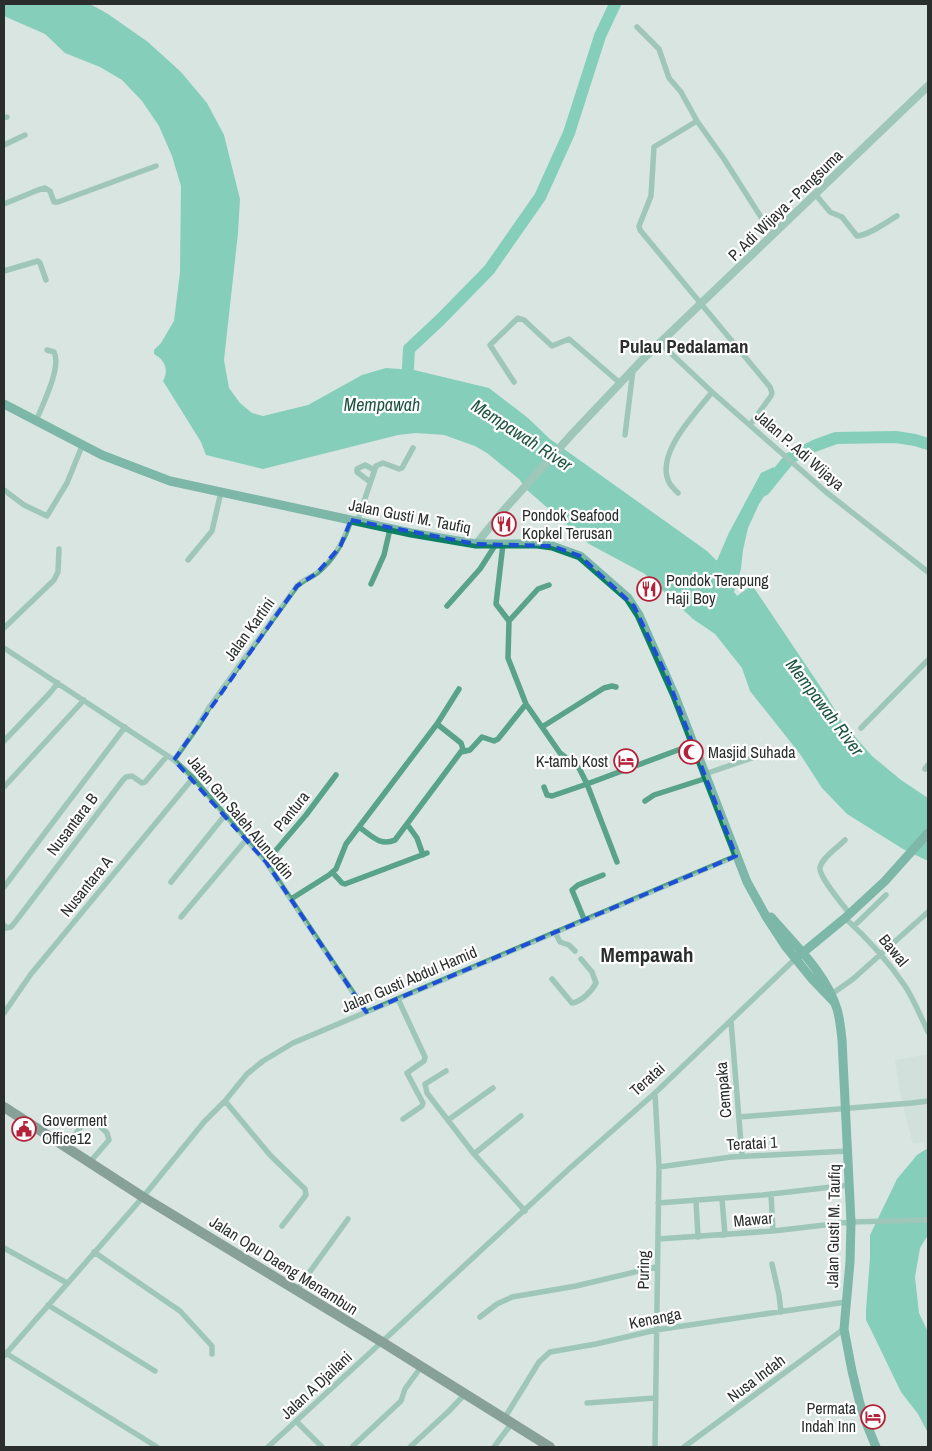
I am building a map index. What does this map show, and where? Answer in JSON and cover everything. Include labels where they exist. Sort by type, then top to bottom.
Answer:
[{"type":"highway","name":"Jalan Opu Daeng Menambun","points":[[4,1107],[143,1197],[382,1342],[550,1447]]},
{"type":"main road","name":"Jalan Gusti M. Taufiq","points":[[4,404],[82,446],[162,478],[390,529],[476,544],[552,546],[580,556],[628,598],[634,606],[645,626],[675,696],[736,856],[760,907],[795,959],[832,997]]},
{"type":"main road","name":"Teratai","points":[[795,959],[848,916],[885,881],[928,834]]},
{"type":"main road","name":"Jalan Gusti M. Taufiq","points":[[760,907],[803,952],[832,997],[839,1017],[842,1040],[851,1222],[850,1262],[844,1330],[860,1404],[876,1447]]},
{"type":"street","points":[[636,27],[659,49],[667,73],[773,236]]},
{"type":"street","name":"P. Adi Wijaya - Pangsuma","points":[[476,544],[519,493],[620,383],[928,86]]},
{"type":"street","points":[[697,121],[654,147],[651,196],[638,226],[772,390],[771,396],[750,425]]},
{"type":"street","points":[[4,144],[25,135]]},
{"type":"street","points":[[4,204],[45,188],[50,191],[54,202],[58,202],[156,166]]},
{"type":"street","points":[[816,195],[830,212],[842,217],[859,236],[897,216]]},
{"type":"street","points":[[4,271],[38,261],[46,280]]},
{"type":"street","points":[[514,382],[490,345],[518,318],[524,320],[552,346],[568,339],[620,383]]},
{"type":"street","name":"Jalan P. Adi Wijaya","points":[[660,343],[712,392],[826,492],[928,572]]},
{"type":"street","points":[[36,421],[56,369],[56,356],[54,352],[47,350]]},
{"type":"street","points":[[625,435],[633,370]]},
{"type":"street","points":[[678,493],[670,483],[667,475],[667,466],[673,441],[712,392]]},
{"type":"street","points":[[4,490],[24,505],[47,516],[67,483],[82,446]]},
{"type":"street","points":[[370,482],[357,469],[365,464],[374,470],[376,466],[382,463],[399,469],[402,468],[413,448]]},
{"type":"street","name":"Jalan Kartini","points":[[174,760],[210,706],[297,586],[303,580],[317,573],[340,547],[354,521],[374,470]]},
{"type":"street","points":[[188,560],[212,531],[221,492]]},
{"type":"street","points":[[371,584],[384,555],[390,529]]},
{"type":"street","points":[[446,606],[500,544]]},
{"type":"street","points":[[500,544],[496,604],[509,621],[508,658],[526,704],[560,753],[579,768],[617,862]]},
{"type":"street","points":[[4,628],[54,580],[58,572],[59,549]]},
{"type":"street","points":[[509,621],[538,589],[549,585]]},
{"type":"street","name":"Jalan Gm Saleh Alunuddin","points":[[4,648],[174,760],[193,778],[266,862],[366,1012]]},
{"type":"street","points":[[862,728],[928,660]]},
{"type":"street","points":[[4,741],[58,683]]},
{"type":"street","points":[[542,727],[604,688],[616,687]]},
{"type":"street","points":[[291,899],[333,873],[339,866],[346,844],[437,724],[459,689]]},
{"type":"street","points":[[4,787],[84,700]]},
{"type":"street","points":[[462,752],[470,750],[481,737],[494,741],[498,739],[526,704]]},
{"type":"street","points":[[359,826],[385,843],[395,840],[462,752],[463,746],[461,743],[437,724]]},
{"type":"street","name":"Nusantara B","points":[[4,887],[125,727]]},
{"type":"street","points":[[544,787],[547,795],[552,796],[694,744]]},
{"type":"street","points":[[645,801],[654,795],[772,751]]},
{"type":"street","name":"Nusantara B","points":[[4,926],[10,928],[16,921],[123,780],[126,777],[132,776],[142,783],[145,782],[167,756]]},
{"type":"street","name":"Pantura","points":[[266,862],[306,815],[336,775]]},
{"type":"street","name":"Nusantara A","points":[[4,1013],[31,974],[193,778]]},
{"type":"street","points":[[170,882],[225,815]]},
{"type":"street","points":[[333,873],[345,884],[425,854],[407,824]]},
{"type":"street","points":[[181,917],[246,840]]},
{"type":"street","name":"Bawal","points":[[845,840],[824,860],[820,868],[854,926],[906,988],[928,1032]]},
{"type":"street","name":"Jalan Gusti Abdul Hamid","points":[[4,1354],[143,1197],[246,1074],[277,1051],[736,856]]},
{"type":"street","points":[[584,919],[572,890],[578,885],[603,875]]},
{"type":"street","points":[[854,926],[886,895]]},
{"type":"street","points":[[832,997],[928,912]]},
{"type":"street","points":[[555,932],[560,942],[569,945],[575,951]]},
{"type":"street","points":[[552,979],[572,1003],[578,1002],[596,983],[595,977],[581,959]]},
{"type":"street","name":"Teratai","points":[[382,1342],[655,1093],[795,959]]},
{"type":"street","points":[[398,999],[425,1056],[424,1061],[407,1073],[423,1103],[422,1106],[403,1119]]},
{"type":"street","name":"Cempaka","points":[[731,1021],[742,1156]]},
{"type":"street","points":[[446,1071],[426,1084],[427,1093],[474,1154],[525,1211]]},
{"type":"street","points":[[448,1120],[493,1088]]},
{"type":"street","name":"Puring","points":[[655,1093],[659,1167],[656,1266],[655,1447]]},
{"type":"street","points":[[739,1117],[912,1103],[928,1100]]},
{"type":"street","points":[[224,1101],[270,1155],[305,1189],[306,1195],[282,1226]]},
{"type":"street","points":[[474,1154],[521,1116]]},
{"type":"street","points":[[66,1146],[86,1121],[94,1120],[107,1133],[109,1140],[90,1162]]},
{"type":"street","name":"Teratai 1","points":[[659,1167],[742,1156],[848,1151]]},
{"type":"street","points":[[658,1203],[722,1199],[849,1185]]},
{"type":"street","points":[[771,1194],[773,1232]]},
{"type":"street","points":[[722,1199],[725,1235]]},
{"type":"street","points":[[696,1201],[698,1237]]},
{"type":"street","points":[[296,1291],[348,1220]]},
{"type":"street","name":"Mawar","points":[[658,1239],[773,1232],[851,1222],[928,1220]]},
{"type":"street","points":[[4,1248],[67,1283]]},
{"type":"street","points":[[94,1252],[180,1311],[212,1346],[212,1354]]},
{"type":"street","points":[[772,1264],[779,1296],[780,1312]]},
{"type":"street","points":[[480,1317],[497,1304],[512,1297],[576,1286],[656,1266]]},
{"type":"street","name":"Kenanga","points":[[494,1447],[539,1362],[545,1355],[557,1350],[596,1344],[656,1330],[846,1302]]},
{"type":"street","points":[[48,1305],[155,1371]]},
{"type":"street","name":"Nusa Indah","points":[[684,1447],[844,1330]]},
{"type":"street","name":"Jalan A Djailani","points":[[268,1447],[382,1342]]},
{"type":"street","points":[[4,1354],[157,1447]]},
{"type":"street","points":[[353,1446],[400,1401],[408,1383],[421,1366]]},
{"type":"street","points":[[410,1447],[465,1394]]},
{"type":"street","points":[[587,1403],[655,1398]]},
{"type":"street","points":[[297,1422],[322,1447]]},
{"type":"highlighted area","points":[[351,520],[476,544],[552,546],[580,556],[634,606],[667,677],[736,856],[366,1012],[266,862],[174,760],[297,586],[317,573],[340,547]]},
{"type":"shaded area","points":[[928,1054],[928,1148],[925,1148],[924,1142],[913,1144],[901,1098],[895,1060]]},
{"type":"water","name":"Mempawah","points":[[4,4],[90,4],[148,42],[181,72],[207,103],[224,135],[240,199],[224,360],[229,388],[240,403],[252,413],[263,416],[308,405],[362,375],[386,368],[414,370],[489,388],[528,418],[550,439],[725,565],[727,563],[731,529],[761,473],[774,467],[773,483],[759,504],[748,528],[741,569],[734,592],[737,596],[752,585],[842,722],[872,756],[901,780],[928,798],[928,861],[903,849],[847,814],[822,788],[800,754],[750,691],[742,668],[715,634],[693,619],[645,574],[589,544],[527,490],[519,479],[487,453],[475,446],[444,435],[416,433],[398,435],[263,469],[206,455],[201,442],[163,381],[166,373],[165,366],[158,356],[154,354],[154,350],[161,343],[174,321],[180,272],[181,186],[172,156],[159,126],[142,101],[122,80],[100,67],[65,53],[45,34],[4,16]]},
{"type":"water","points":[[928,1148],[928,1235],[920,1248],[915,1277],[919,1313],[928,1332],[928,1433],[918,1414],[901,1392],[866,1320],[866,1310],[870,1235],[897,1179],[917,1155]]},
{"type":"waterway","points":[[407,385],[409,349],[489,270],[540,197],[569,133],[600,36],[615,4]]},
{"type":"waterway","points":[[764,490],[790,458],[836,438],[896,437],[928,444]]},
{"type":"waterway","points":[[716,578],[735,534]]},
{"type":"place","name":"Pondok Seafood Kopkel Terusan","points":[[504,524]]},
{"type":"place","name":"Pondok Terapung Haji Boy","points":[[649,589]]},
{"type":"place","name":"Masjid Suhada","points":[[691,752]]},
{"type":"place","name":"K-tamb Kost","points":[[626,761]]},
{"type":"place","name":"Goverment Office12","points":[[24,1129]]},
{"type":"place","name":"Permata Indah Inn","points":[[873,1417]]},
{"type":"district","name":"Pulau Pedalaman","points":[[684,346]]},
{"type":"district","name":"Mempawah","points":[[647,954]]},
{"type":"water label","name":"Mempawah River","points":[[522,435]]},
{"type":"water label","name":"Mempawah River","points":[[825,707]]}]
